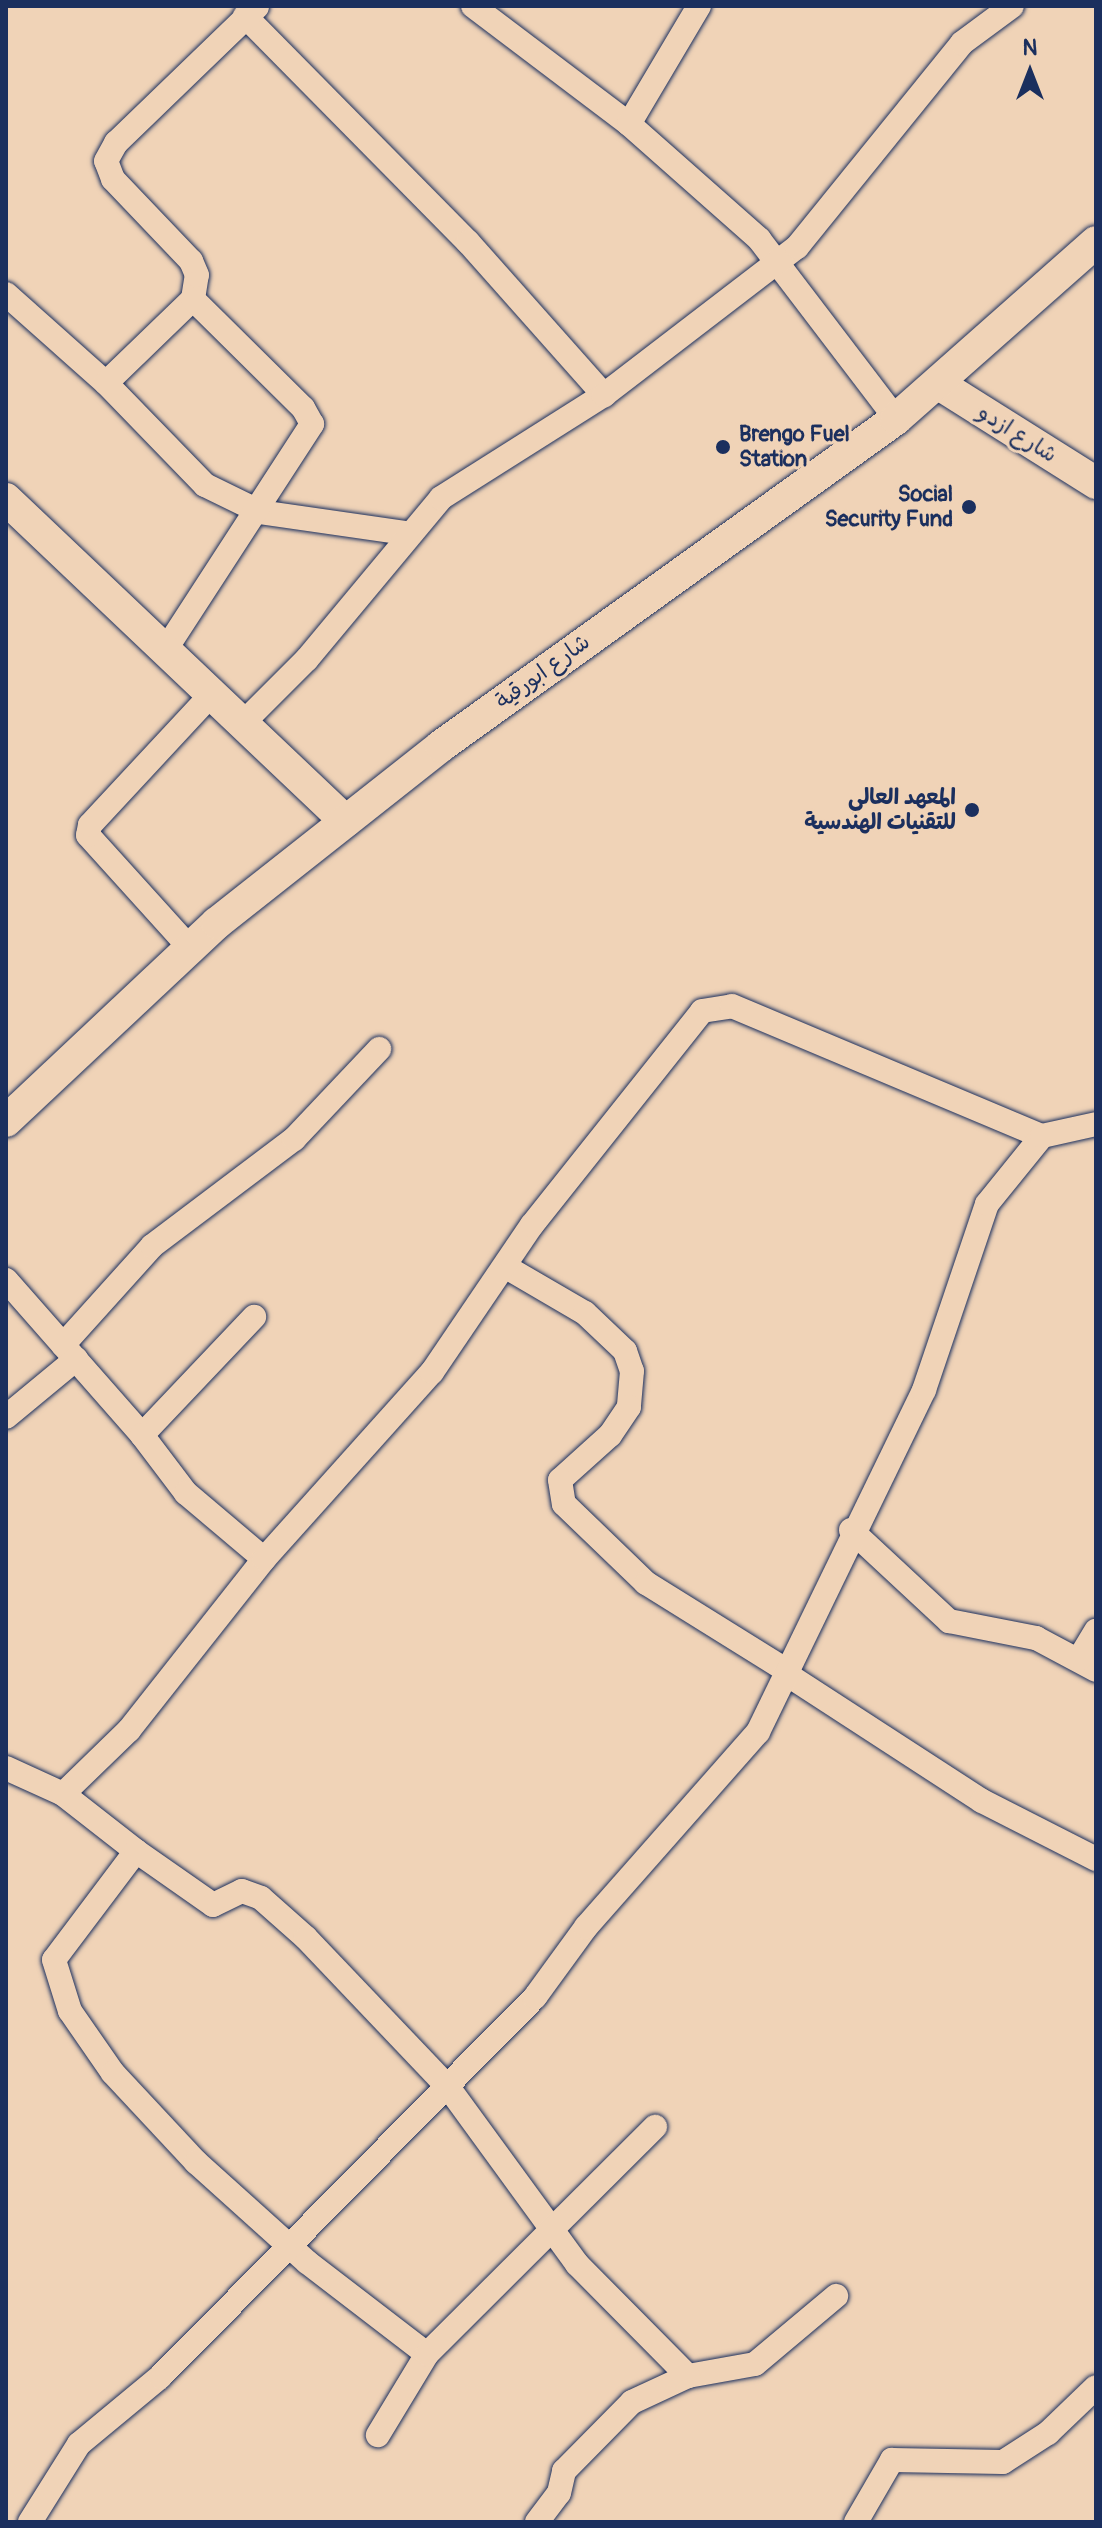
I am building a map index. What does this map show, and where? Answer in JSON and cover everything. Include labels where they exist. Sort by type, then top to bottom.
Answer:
[{"type":"main road","name":"شارع ابورقية","points":[[6,1121],[190,948],[345,821],[896,419],[1096,242]]},
{"type":"main road","name":"شارع ازدو","points":[[939,384],[1096,483]]},
{"type":"main road","points":[[6,499],[345,821]]},
{"type":"street","points":[[473,6],[629,124],[779,258],[896,419]]},
{"type":"street","points":[[629,124],[699,6]]},
{"type":"street","points":[[241,725],[307,659],[406,533],[468,477],[515,454],[604,395],[814,230],[962,43],[1012,6]]},
{"type":"street","points":[[106,383],[193,299],[197,275],[191,261],[113,179],[106,161],[116,143],[251,11],[468,242],[604,395]]},
{"type":"street","points":[[6,294],[106,383],[188,472],[260,512],[406,533]]},
{"type":"street","points":[[164,652],[260,512],[312,424],[303,408],[193,299]]},
{"type":"street","points":[[190,948],[94,848],[88,830],[210,696]]},
{"type":"street","points":[[63,1794],[129,1730],[264,1559],[378,1437],[506,1267],[532,1225],[711,1005],[732,1006],[1042,1136],[1096,1124]]},
{"type":"street","points":[[6,1417],[70,1352],[152,1246],[294,1139],[379,1049]]},
{"type":"street","points":[[30,2522],[79,2444],[160,2377],[292,2247],[535,1997],[586,1927],[758,1732],[788,1673],[851,1530],[924,1390],[987,1204],[1042,1136]]},
{"type":"street","points":[[506,1267],[585,1313],[625,1351],[632,1371],[629,1407],[610,1435],[560,1480],[564,1504],[646,1583],[982,1801],[1096,1859]]},
{"type":"street","points":[[6,1280],[142,1435],[186,1493],[264,1559]]},
{"type":"street","points":[[142,1435],[254,1317]]},
{"type":"street","points":[[851,1530],[949,1621],[1036,1638],[1088,1664],[1096,1631]]},
{"type":"street","points":[[6,1768],[63,1794],[213,1905],[242,1891],[261,1898],[362,1992],[448,2087],[551,2229],[688,2376]]},
{"type":"street","points":[[136,1851],[62,1942],[54,1974],[70,2011],[113,2073],[196,2162],[292,2247],[427,2354]]},
{"type":"street","points":[[378,2435],[427,2354],[655,2127]]},
{"type":"street","points":[[537,2522],[559,2493],[564,2471],[632,2402],[688,2376],[755,2364],[836,2296]]},
{"type":"street","points":[[856,2522],[892,2460],[1003,2462],[1048,2433],[1096,2387]]},
{"type":"place","name":"Brengo Fuel Station","points":[[723,447]]},
{"type":"place","name":"Social Security Fund","points":[[969,507]]},
{"type":"place","name":"المعهد العالي للتقنيات الهندسية","points":[[972,810]]}]
